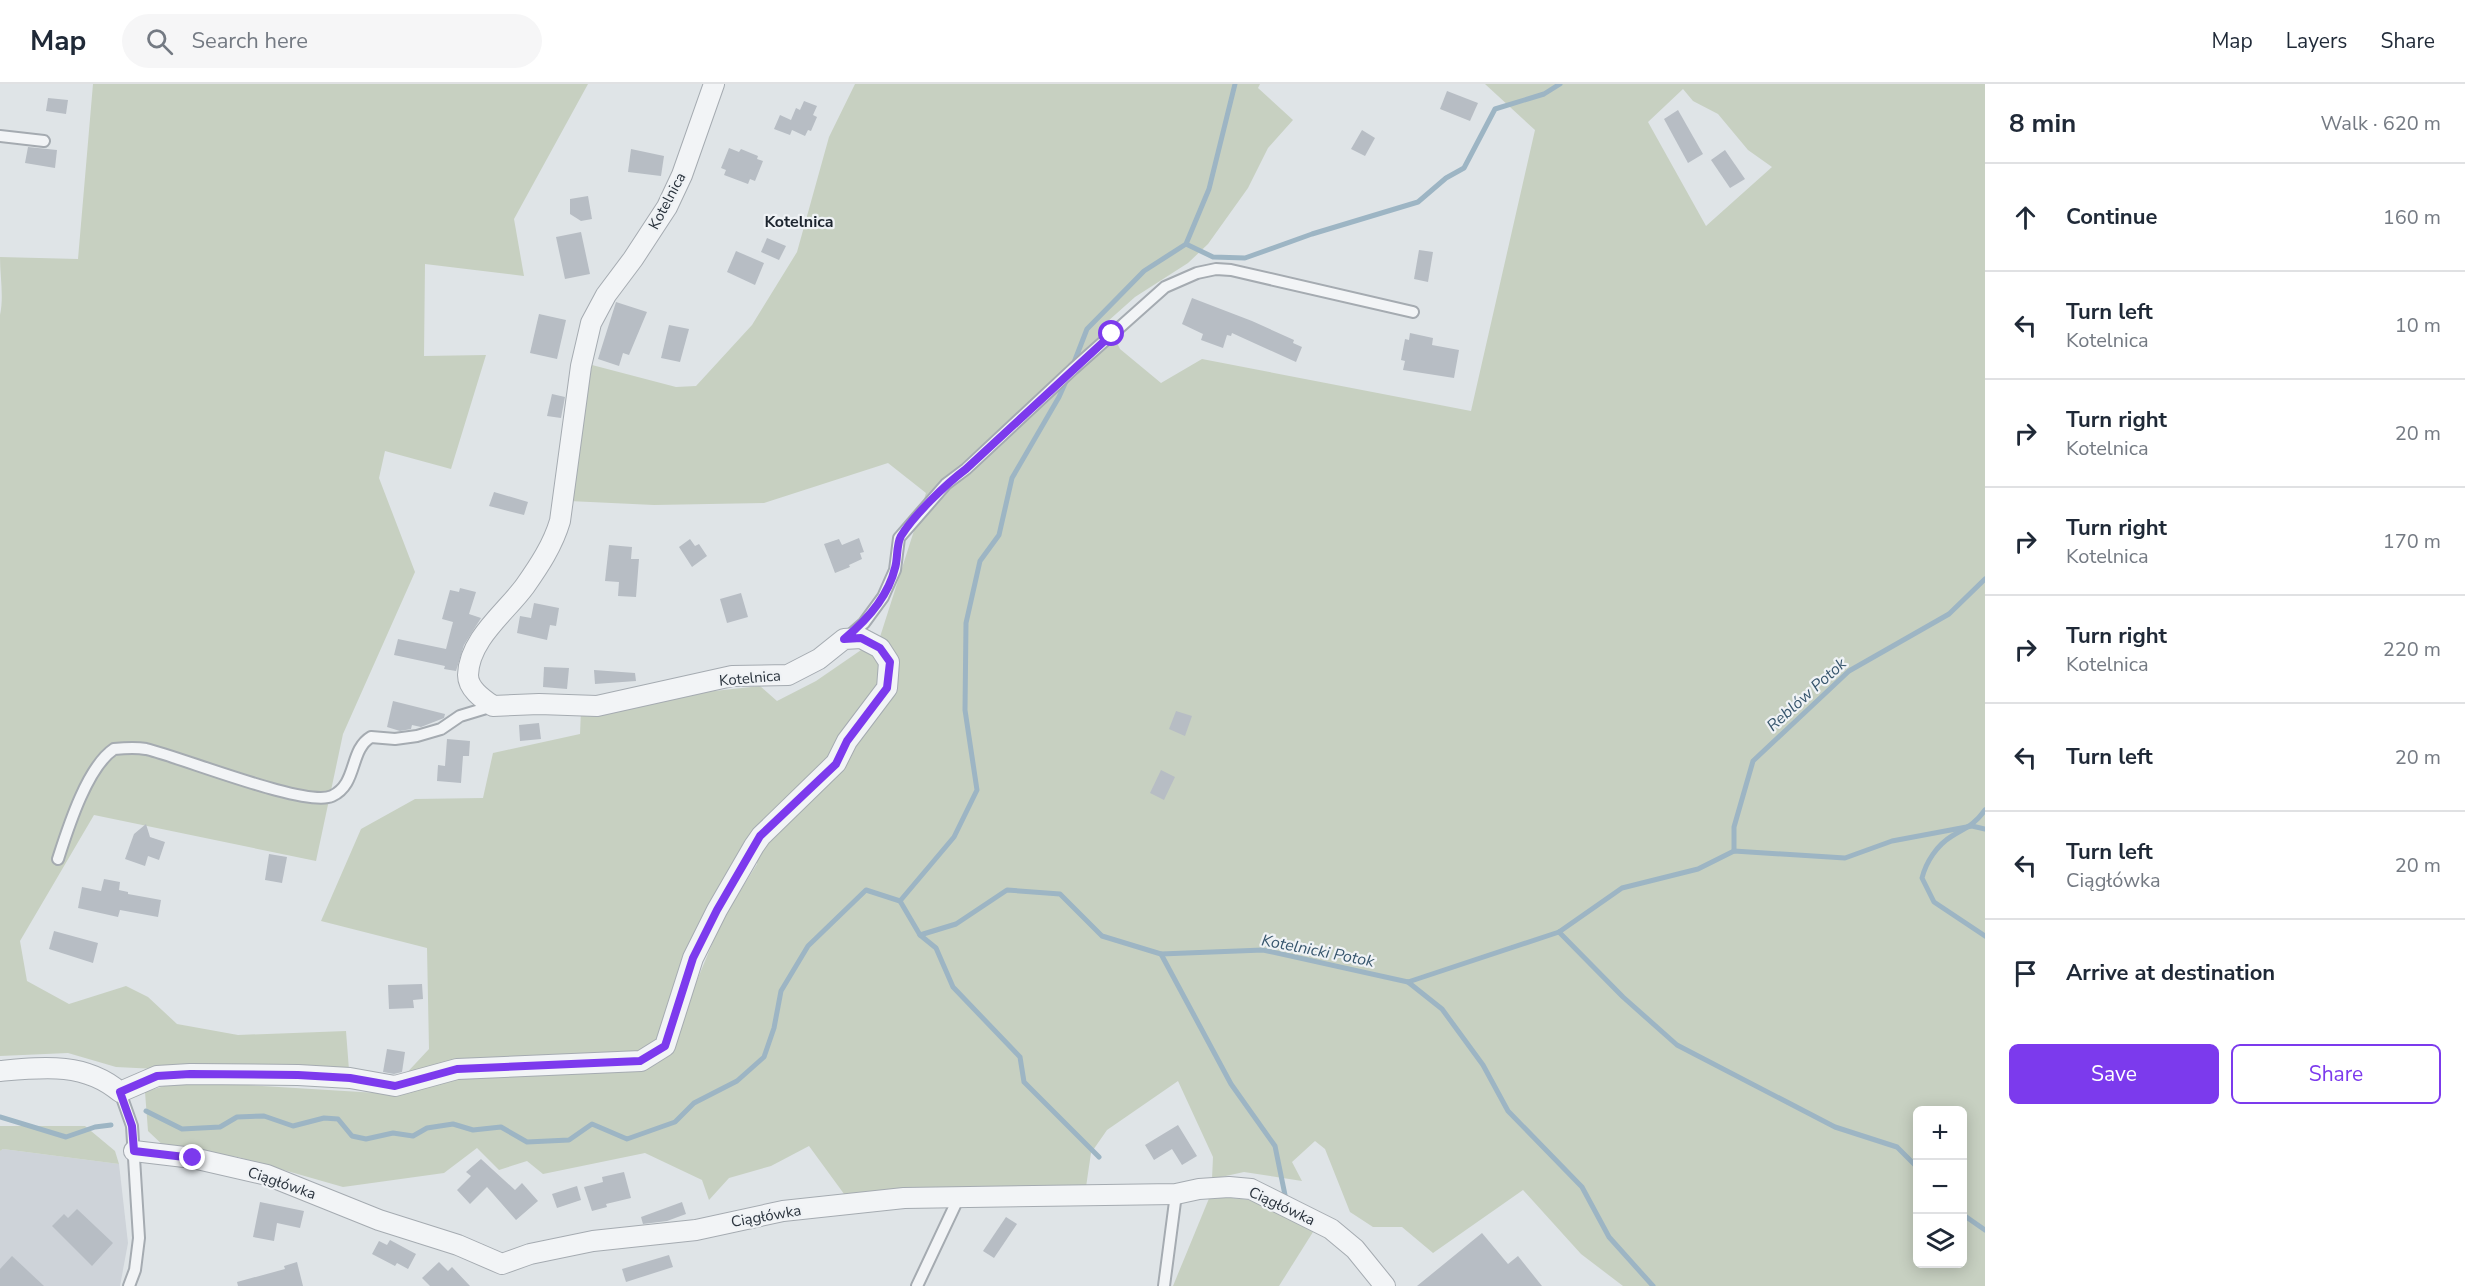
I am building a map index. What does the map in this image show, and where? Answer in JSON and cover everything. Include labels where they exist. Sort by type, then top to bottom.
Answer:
[{"type":"street","name":"Kotelnica","points":[[714,84],[682,176],[667,207],[633,260],[606,295],[591,323],[581,366],[560,521],[555,537],[525,587],[486,632],[471,662],[470,681],[474,690],[493,706],[539,704],[597,706],[732,676],[789,675],[819,659],[844,639]]},
{"type":"street","points":[[0,1071],[57,1067],[86,1071],[111,1084],[120,1092],[157,1076],[298,1075],[350,1078],[395,1086],[457,1069],[640,1061],[665,1046],[693,958],[717,910],[760,836],[836,764],[847,741],[887,688],[890,662],[880,648],[861,638],[844,639]]},
{"type":"street","name":"Ciągłówka","points":[[134,1151],[193,1158],[267,1175],[379,1220],[458,1245],[502,1264],[530,1254],[593,1241],[696,1230],[783,1211],[904,1198],[1176,1194],[1199,1189],[1229,1187],[1251,1189],[1331,1229],[1355,1249],[1385,1286]]},
{"type":"lane","points":[[0,136],[44,141]]},
{"type":"lane","points":[[844,639],[864,623],[883,597],[895,570],[899,538],[946,484],[1165,287],[1197,273],[1231,270],[1413,312]]},
{"type":"lane","points":[[58,859],[70,824],[97,764],[114,749],[145,749],[293,795],[326,798],[333,796],[346,783],[360,747],[371,737],[395,740],[417,736],[441,729],[466,714],[493,706]]},
{"type":"lane","points":[[120,1092],[132,1126],[139,1238],[135,1270],[129,1286]]},
{"type":"lane","points":[[1164,1286],[1176,1194]]},
{"type":"lane","points":[[917,1286],[958,1199]]},
{"type":"shaded area","points":[[3,1149],[119,1164],[128,1243],[120,1286],[0,1286],[0,1151]]},
{"type":"green space","points":[[93,84],[588,84],[514,219],[524,276],[425,264],[424,356],[486,355],[451,469],[385,451],[379,478],[415,572],[343,734],[316,861],[94,815],[20,941],[27,981],[69,1004],[126,986],[148,997],[177,1024],[238,1035],[346,1031],[349,1070],[217,1072],[116,1067],[68,1053],[0,1056],[0,315],[2,294],[0,257],[78,259]]},
{"type":"green space","points":[[855,84],[1260,84],[1258,88],[1293,120],[1268,148],[1248,188],[1208,244],[1188,263],[1135,297],[1107,322],[1120,349],[1161,383],[1202,359],[1471,411],[1535,130],[1485,84],[1985,84],[1985,1286],[1623,1286],[1581,1254],[1523,1190],[1433,1253],[1402,1227],[1373,1227],[1350,1212],[1325,1149],[1315,1141],[1292,1162],[1302,1181],[1244,1172],[1212,1179],[1213,1157],[1178,1081],[1107,1130],[1091,1153],[1086,1187],[847,1198],[809,1146],[771,1166],[729,1178],[709,1200],[702,1180],[645,1153],[543,1174],[527,1161],[499,1170],[477,1148],[444,1173],[343,1187],[238,1157],[168,1150],[148,1131],[145,1092],[180,1081],[394,1094],[455,1077],[659,1062],[673,1047],[693,990],[722,920],[757,864],[754,847],[662,1037],[633,1056],[401,1079],[429,1049],[427,948],[321,921],[361,829],[415,799],[483,798],[493,753],[580,734],[581,710],[678,695],[760,686],[777,701],[816,681],[880,637],[926,493],[888,463],[764,503],[654,505],[569,501],[592,365],[676,387],[696,386],[752,325],[797,252],[829,137]],"holes":[[[1683,89],[1693,101],[1718,114],[1748,150],[1772,167],[1706,226],[1648,122]]]},
{"type":"green space","points":[[0,1126],[85,1126],[115,1151],[119,1164],[3,1149],[0,1151]]},
{"type":"green space","points":[[1210,1196],[1252,1200],[1313,1232],[1279,1286],[1173,1286]]},
{"type":"building","points":[[1447,91],[1478,103],[1470,121],[1440,109]]},
{"type":"building","points":[[48,98],[68,100],[66,114],[46,111]]},
{"type":"building","points":[[804,101],[817,106],[813,115],[817,117],[811,131],[808,130],[805,136],[792,130],[790,135],[774,129],[780,115],[791,120],[796,108],[800,110]]},
{"type":"building","points":[[1678,110],[1703,154],[1688,163],[1664,119]]},
{"type":"building","points":[[1362,130],[1375,138],[1365,156],[1351,149]]},
{"type":"building","points":[[28,147],[57,150],[55,168],[25,163]]},
{"type":"building","points":[[729,148],[739,152],[741,149],[758,156],[757,159],[763,161],[755,181],[750,179],[748,184],[724,175],[726,170],[721,168]]},
{"type":"building","points":[[631,149],[664,156],[661,176],[628,172]]},
{"type":"building","points":[[1725,150],[1745,179],[1730,188],[1711,160]]},
{"type":"building","points":[[588,196],[592,219],[581,221],[570,214],[570,199]]},
{"type":"building","points":[[581,232],[590,274],[565,279],[556,237]]},
{"type":"building","points":[[767,238],[786,246],[779,260],[761,252]]},
{"type":"building","points":[[1419,250],[1433,252],[1428,282],[1414,279]]},
{"type":"building","points":[[736,251],[764,263],[755,285],[727,272]]},
{"type":"building","points":[[1192,298],[1294,340],[1293,343],[1302,347],[1296,362],[1232,333],[1231,336],[1227,335],[1223,348],[1201,340],[1203,334],[1182,324]]},
{"type":"building","points":[[616,302],[647,312],[629,355],[623,353],[619,366],[598,359]]},
{"type":"building","points":[[539,314],[566,320],[557,359],[530,353]]},
{"type":"building","points":[[669,325],[689,329],[680,362],[661,358]]},
{"type":"building","points":[[1410,333],[1433,338],[1432,345],[1459,350],[1454,378],[1403,370],[1405,361],[1401,360],[1405,339],[1409,340]]},
{"type":"building","points":[[552,394],[565,397],[561,418],[547,416]]},
{"type":"building","points":[[494,492],[528,502],[524,515],[489,506]]},
{"type":"building","points":[[859,538],[864,552],[860,553],[862,559],[835,573],[824,544],[839,539],[842,545]]},
{"type":"building","points":[[690,539],[695,546],[699,544],[707,556],[692,567],[679,547]]},
{"type":"building","points":[[609,545],[632,547],[631,559],[639,559],[636,597],[618,596],[619,582],[605,581]]},
{"type":"building","points":[[460,588],[476,592],[469,614],[481,618],[464,645],[456,671],[444,669],[445,666],[394,655],[398,639],[446,649],[453,622],[442,619],[450,590],[459,592]]},
{"type":"building","points":[[741,593],[748,617],[727,623],[720,599]]},
{"type":"building","points":[[534,603],[559,608],[556,626],[550,625],[547,640],[517,633],[520,616],[531,618]]},
{"type":"building","points":[[544,667],[569,668],[567,689],[543,687]]},
{"type":"building","points":[[594,670],[635,673],[636,681],[595,684]]},
{"type":"building","points":[[393,701],[445,714],[444,718],[421,727],[412,725],[411,729],[400,731],[387,727]]},
{"type":"building","points":[[1176,711],[1192,716],[1185,736],[1169,729]]},
{"type":"building","points":[[539,723],[541,739],[520,741],[519,725]]},
{"type":"building","points":[[447,739],[470,741],[469,756],[463,756],[461,783],[437,781],[438,765],[445,766]]},
{"type":"building","points":[[1161,770],[1175,777],[1164,800],[1150,793]]},
{"type":"building","points":[[146,824],[150,837],[165,842],[159,860],[148,856],[145,866],[125,859],[134,834]]},
{"type":"building","points":[[269,854],[287,857],[282,883],[265,880]]},
{"type":"building","points":[[104,879],[120,882],[119,890],[128,892],[128,894],[161,900],[158,917],[120,910],[118,917],[78,908],[82,887],[101,891]]},
{"type":"building","points":[[54,931],[98,943],[93,963],[49,949]]},
{"type":"building","points":[[422,984],[423,999],[413,1000],[414,1008],[389,1009],[388,985]]},
{"type":"building","points":[[387,1049],[405,1052],[402,1072],[394,1074],[383,1072]]},
{"type":"building","points":[[1178,1125],[1197,1156],[1182,1165],[1172,1149],[1154,1160],[1145,1145]]},
{"type":"building","points":[[481,1159],[515,1190],[522,1183],[538,1201],[516,1220],[487,1187],[470,1204],[457,1190],[471,1176],[466,1172]]},
{"type":"building","points":[[624,1172],[631,1198],[606,1204],[607,1207],[592,1211],[584,1187],[603,1182],[602,1177]]},
{"type":"building","points":[[577,1186],[581,1200],[557,1208],[552,1194]]},
{"type":"building","points":[[260,1202],[304,1211],[300,1228],[277,1223],[274,1241],[253,1237]]},
{"type":"building","points":[[682,1202],[686,1214],[667,1221],[643,1224],[641,1217]]},
{"type":"building","points":[[77,1209],[113,1243],[92,1266],[52,1226],[64,1214],[68,1218]]},
{"type":"building","points":[[1006,1217],[1017,1224],[994,1258],[983,1251]]},
{"type":"building","points":[[1482,1233],[1508,1264],[1518,1256],[1542,1286],[1417,1286]]},
{"type":"building","points":[[390,1240],[416,1254],[408,1269],[397,1263],[395,1266],[372,1254],[379,1241],[387,1245]]},
{"type":"building","points":[[669,1255],[673,1267],[626,1282],[622,1269]]},
{"type":"building","points":[[12,1256],[44,1286],[0,1286],[0,1269]]},
{"type":"building","points":[[297,1262],[303,1286],[238,1286],[237,1282],[285,1269],[284,1266]]},
{"type":"building","points":[[439,1262],[448,1271],[452,1267],[470,1286],[430,1286],[422,1278]]},
{"type":"waterway","points":[[1073,365],[1087,329],[1144,271],[1186,244],[1209,189],[1235,84]]},
{"type":"waterway","points":[[1186,244],[1213,257],[1245,258],[1312,234],[1418,202],[1446,178],[1464,168],[1495,109],[1544,94],[1560,84]]},
{"type":"waterway","points":[[900,901],[954,837],[977,790],[965,710],[966,623],[980,561],[999,535],[1012,478],[1067,379]]},
{"type":"waterway","name":"Reblów Potok","points":[[1734,851],[1734,827],[1753,761],[1849,671],[1949,614],[1985,579]]},
{"type":"waterway","points":[[1985,810],[1974,822],[1937,849],[1929,860],[1922,878],[1934,902],[1985,936]]},
{"type":"waterway","name":"Kotelnicki Potok","points":[[146,1111],[182,1129],[220,1127],[237,1117],[264,1116],[293,1126],[324,1118],[338,1119],[352,1136],[366,1139],[393,1133],[413,1136],[427,1128],[453,1124],[473,1130],[501,1127],[527,1142],[569,1140],[592,1124],[627,1139],[675,1122],[694,1103],[737,1081],[764,1057],[774,1028],[781,991],[808,946],[866,890],[900,901],[920,935],[956,924],[1007,890],[1060,894],[1102,936],[1161,954],[1263,950],[1408,982],[1559,932],[1622,888],[1698,869],[1734,851],[1845,858],[1892,841],[1972,826],[1985,829]]},
{"type":"waterway","points":[[1559,932],[1623,997],[1677,1045],[1835,1127],[1897,1147],[1913,1163]]},
{"type":"waterway","points":[[920,935],[936,948],[953,987],[1020,1057],[1024,1082],[1099,1157]]},
{"type":"waterway","points":[[1161,954],[1231,1084],[1275,1146],[1285,1195]]},
{"type":"waterway","points":[[1408,982],[1442,1009],[1483,1065],[1508,1111],[1582,1187],[1609,1237],[1653,1286]]},
{"type":"waterway","name":"Kotelnicki Potok","points":[[0,1117],[66,1137],[95,1127],[111,1125]]},
{"type":"waterway","points":[[1967,1217],[1985,1230]]},
{"type":"district","name":"Kotelnica","points":[[799,221]]},
{"type":"route","points":[[193,1158],[134,1151],[129,1112],[120,1092],[157,1076],[190,1074],[350,1078],[395,1086],[457,1069],[640,1061],[665,1046],[693,958],[717,910],[760,836],[836,764],[847,741],[887,688],[890,662],[880,648],[861,638],[844,639],[864,623],[883,597],[895,570],[899,538],[946,484],[966,469],[1112,334]]}]
